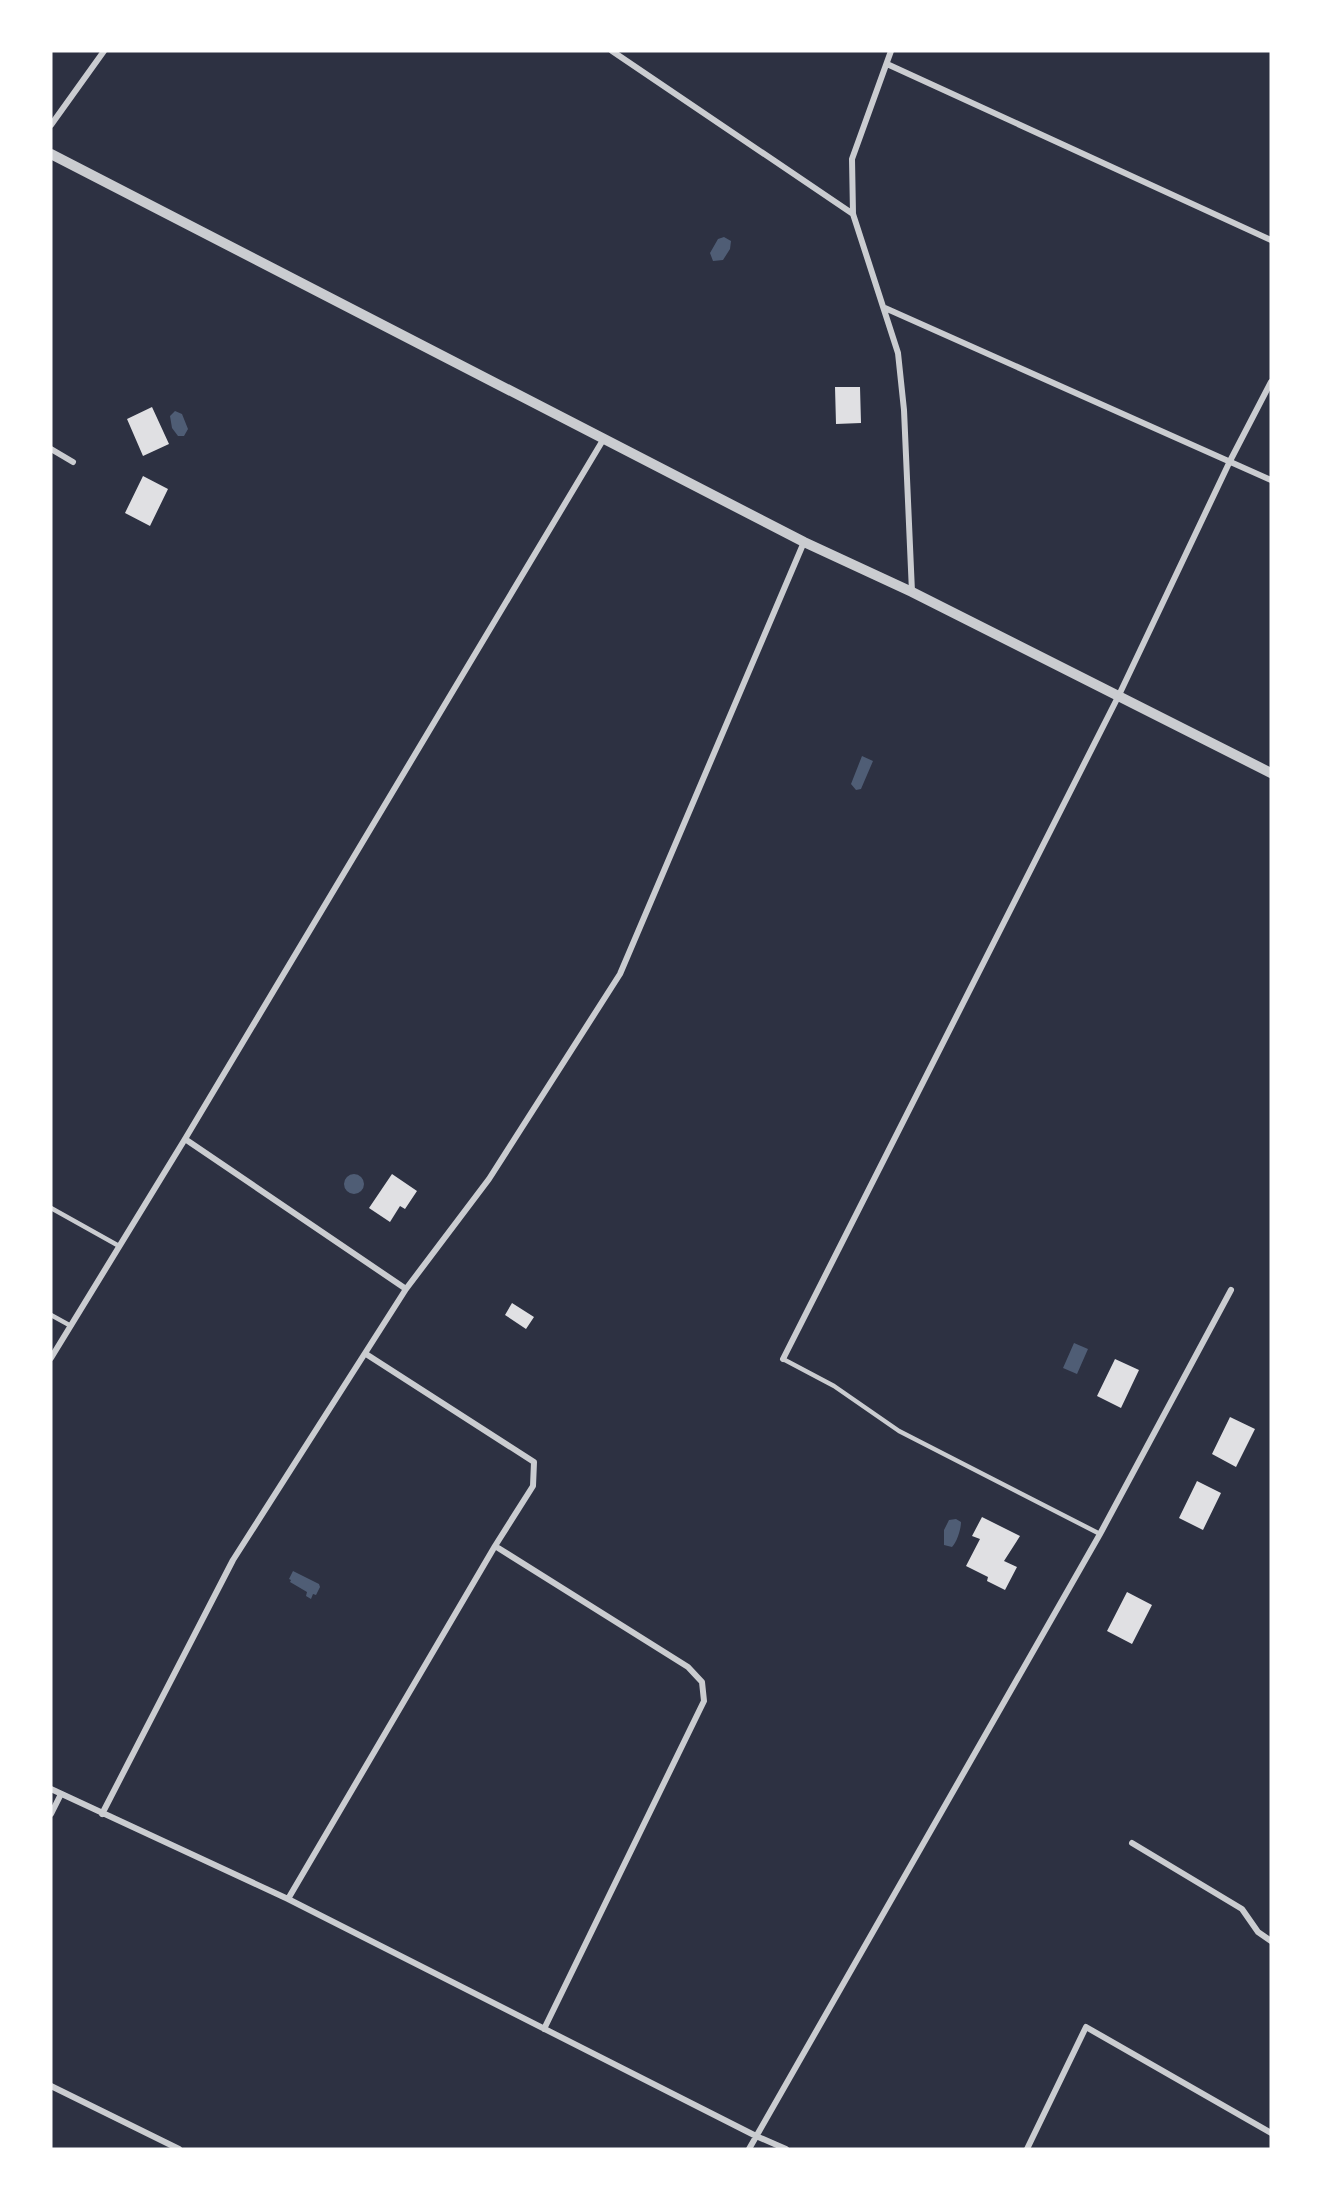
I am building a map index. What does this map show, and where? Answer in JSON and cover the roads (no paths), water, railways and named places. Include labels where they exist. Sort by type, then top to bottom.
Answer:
[{"type":"street","points":[[51,125],[104,51]]},
{"type":"street","points":[[612,51],[853,214]]},
{"type":"street","points":[[891,51],[852,159],[853,214],[898,353],[904,410],[912,592]]},
{"type":"street","points":[[886,64],[1271,240]]},
{"type":"street","points":[[51,154],[804,542],[912,592],[1271,773]]},
{"type":"street","points":[[885,308],[1271,480]]},
{"type":"street","points":[[783,1359],[1119,695],[1230,461],[1271,382]]},
{"type":"street","points":[[51,1358],[603,440]]},
{"type":"street","points":[[51,449],[73,462]]},
{"type":"street","points":[[102,1814],[233,1560],[406,1289],[489,1179],[620,974],[804,542]]},
{"type":"street","points":[[185,1138],[406,1289]]},
{"type":"street","points":[[749,2149],[1100,1534],[1231,1290]]},
{"type":"street","points":[[288,1899],[495,1546],[533,1486],[534,1462],[366,1354]]},
{"type":"street","points":[[495,1546],[688,1667],[702,1682],[704,1701],[544,2029]]},
{"type":"street","points":[[51,1789],[288,1899],[756,2136],[786,2149]]},
{"type":"street","points":[[51,1814],[61,1794]]},
{"type":"street","points":[[1132,1843],[1242,1909],[1258,1932],[1271,1941]]},
{"type":"street","points":[[1027,2149],[1086,2027],[1271,2133]]},
{"type":"street","points":[[51,2086],[179,2149]]},
{"type":"lane","points":[[51,1208],[119,1246]]},
{"type":"lane","points":[[51,1315],[71,1326]]},
{"type":"lane","points":[[783,1359],[834,1386],[899,1431],[1100,1534]]},
{"type":"water","points":[[724,237],[731,241],[730,249],[723,260],[713,261],[710,253],[718,239]]},
{"type":"water","points":[[175,411],[182,414],[188,429],[184,436],[178,436],[172,428],[170,416]]},
{"type":"water","points":[[862,756],[873,761],[861,789],[856,790],[851,784]]},
{"type":"water","points":[[354,1174],[361,1177],[364,1184],[361,1191],[354,1194],[347,1191],[344,1184],[347,1177]]},
{"type":"water","points":[[1074,1343],[1088,1349],[1077,1374],[1063,1368]]},
{"type":"water","points":[[956,1519],[961,1522],[957,1539],[952,1547],[944,1545],[944,1530],[949,1520]]},
{"type":"water","points":[[293,1571],[319,1584],[316,1595],[313,1594],[311,1599],[306,1596],[307,1592],[290,1582]]}]
